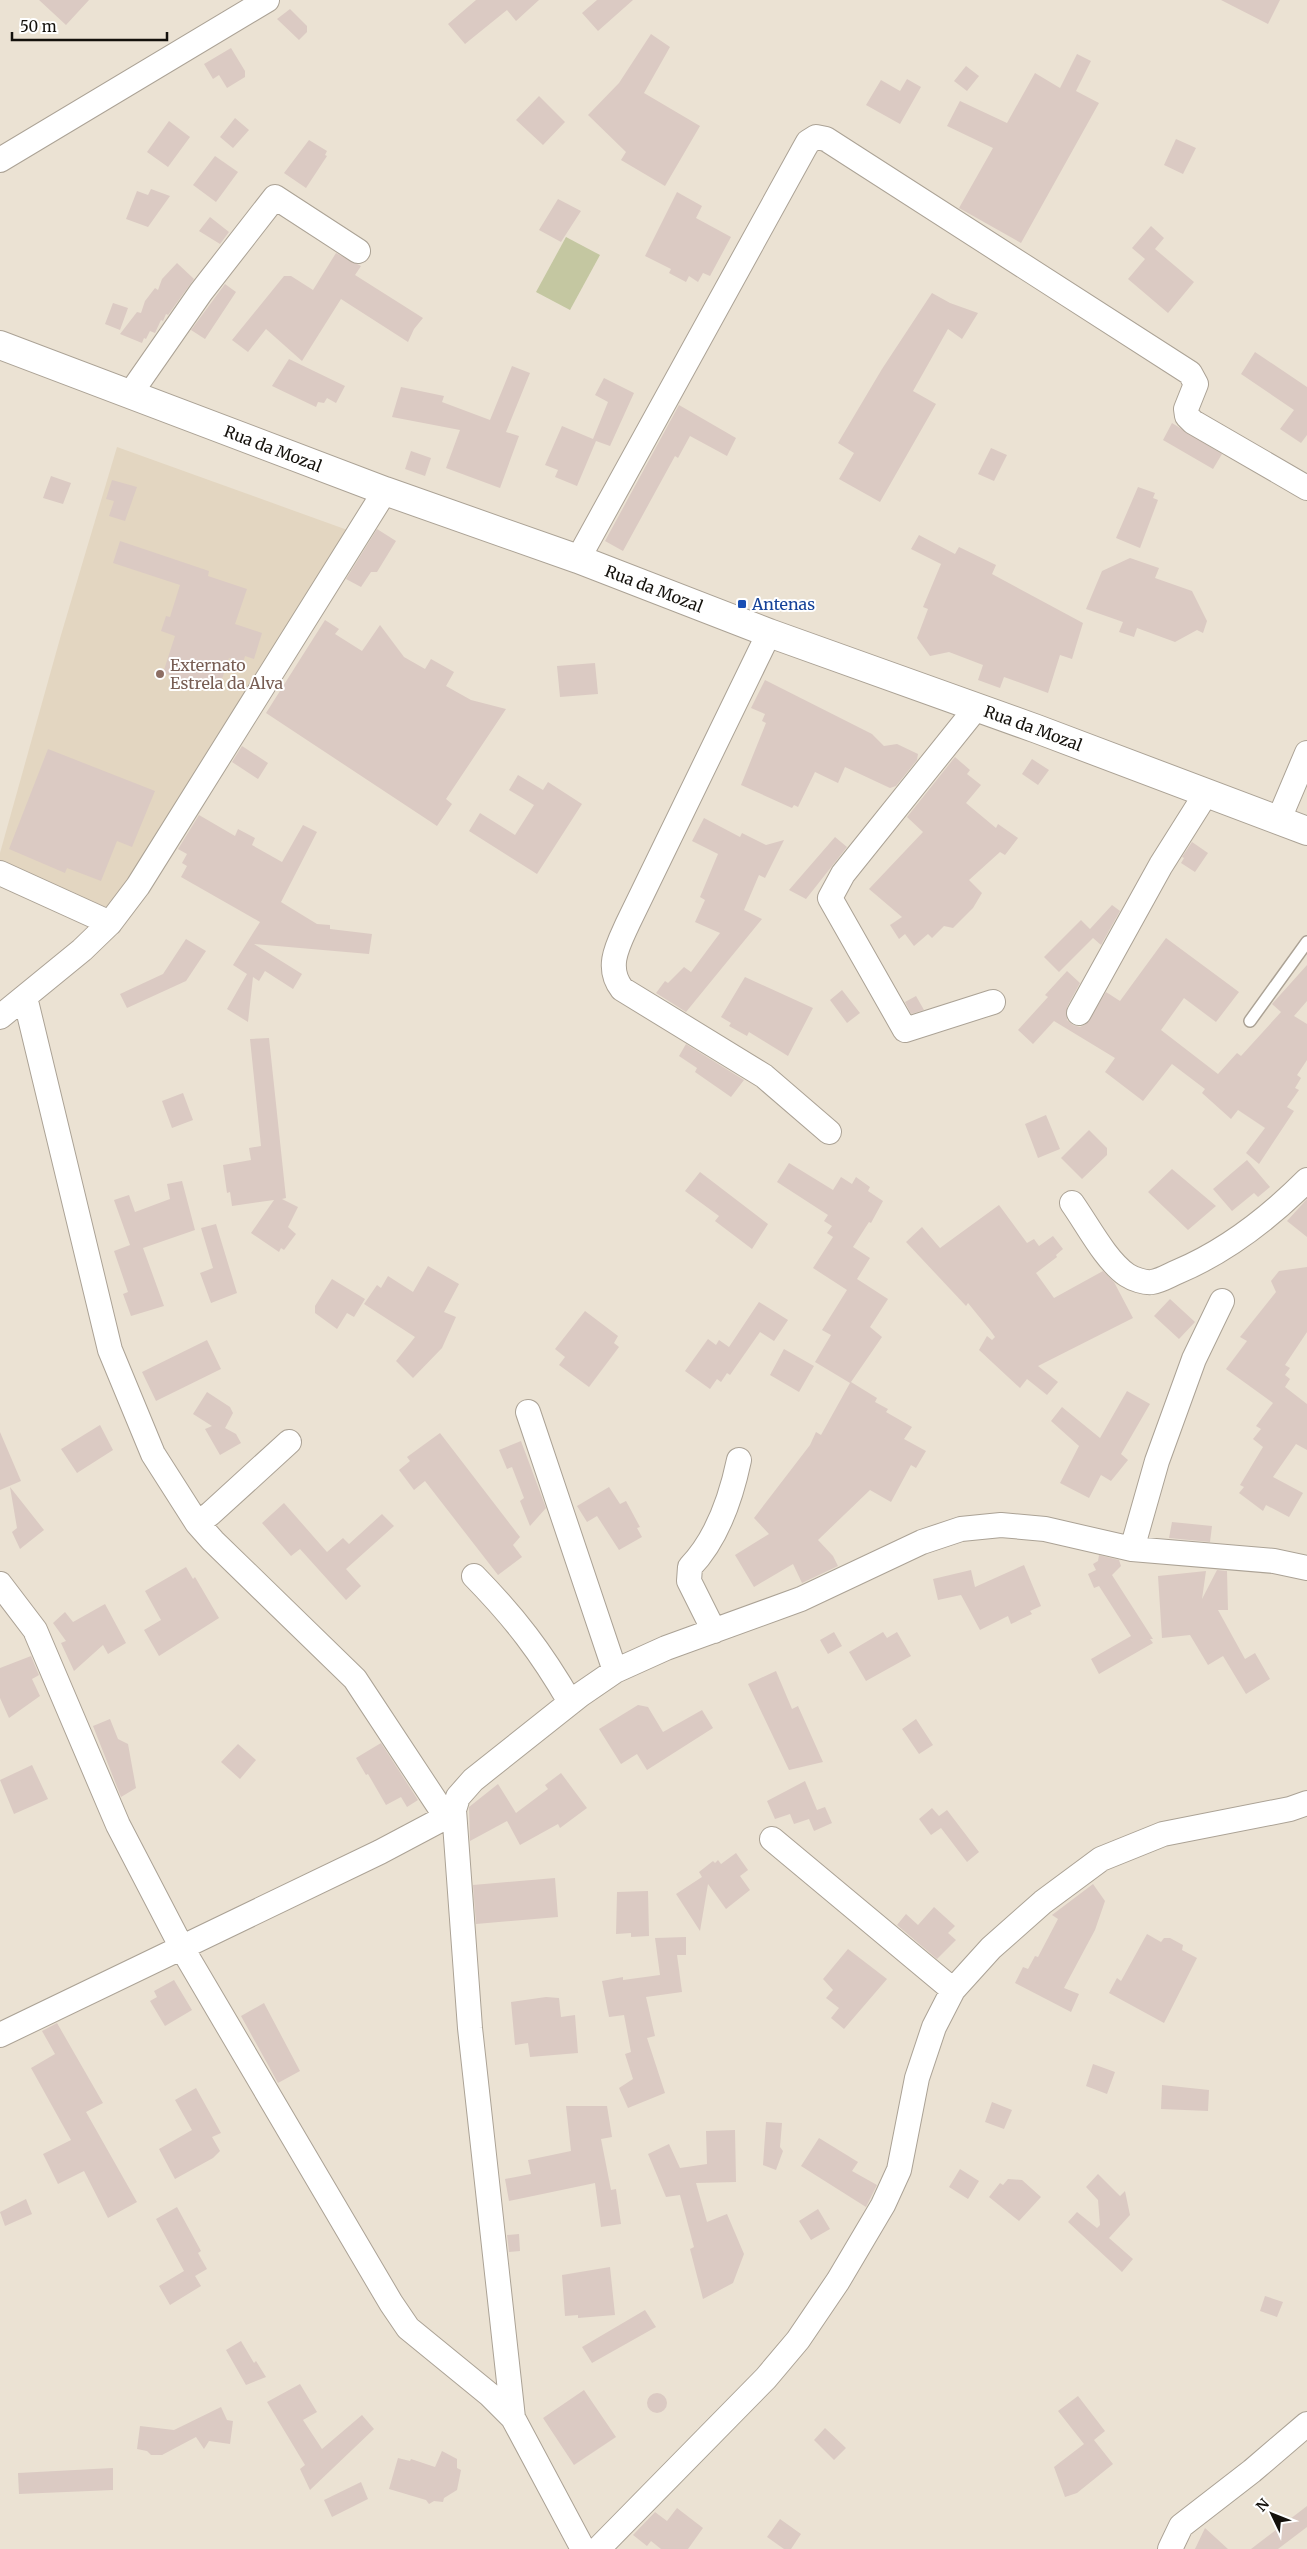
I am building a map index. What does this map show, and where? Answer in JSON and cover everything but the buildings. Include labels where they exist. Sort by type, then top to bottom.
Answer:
[{"type":"main road","name":"Rua da Mozal","points":[[0,345],[385,491],[578,558],[770,633],[977,707],[1307,831]]},
{"type":"street","points":[[0,160],[268,0]]},
{"type":"street","points":[[578,558],[804,149],[808,142],[816,137],[826,139],[1190,374],[1196,384],[1186,408],[1187,416],[1193,422],[1307,488]]},
{"type":"street","points":[[130,394],[201,292],[274,197],[358,251]]},
{"type":"street","points":[[0,1017],[110,923],[138,886],[385,491]]},
{"type":"street","points":[[770,633],[628,923],[614,953],[613,969],[615,980],[622,989],[764,1076],[829,1132]]},
{"type":"street","points":[[977,707],[843,874],[830,898],[905,1030],[992,1002]]},
{"type":"street","points":[[1279,820],[1307,754]]},
{"type":"street","points":[[1078,1013],[1161,865],[1207,792]]},
{"type":"street","points":[[0,873],[110,923]]},
{"type":"street","points":[[25,997],[110,1350],[153,1454],[197,1522],[355,1679],[450,1814],[470,2028],[513,2418]]},
{"type":"street","points":[[1072,1203],[1115,1265],[1128,1276],[1140,1281],[1152,1282],[1202,1261],[1226,1247],[1281,1206],[1307,1180]]},
{"type":"street","points":[[1132,1549],[1157,1461],[1194,1359],[1222,1301]]},
{"type":"street","points":[[528,1412],[615,1671]]},
{"type":"street","points":[[197,1522],[210,1514],[289,1442]]},
{"type":"street","points":[[714,1631],[690,1581],[690,1567],[703,1553],[716,1530],[736,1478],[739,1460]]},
{"type":"street","points":[[0,2035],[380,1852],[450,1814],[458,1797],[472,1780],[570,1702],[615,1671],[666,1648],[801,1599],[922,1542],[961,1529],[1001,1525],[1044,1529],[1132,1549],[1274,1562],[1307,1568]]},
{"type":"street","points":[[474,1576],[524,1630],[545,1660],[570,1702]]},
{"type":"street","points":[[0,1584],[35,1630],[118,1825],[182,1948],[408,2328],[490,2395],[513,2418],[582,2549]]},
{"type":"street","points":[[598,2549],[766,2378],[798,2340],[838,2281],[883,2205],[899,2170],[917,2078],[934,2028],[953,1990],[991,1948],[1101,1858],[1163,1834],[1290,1809],[1307,1803]]},
{"type":"street","points":[[772,1839],[953,1990]]},
{"type":"street","points":[[1170,2549],[1181,2526],[1252,2471],[1307,2424]]},
{"type":"lane","points":[[1250,1021],[1307,942]]},
{"type":"shaded area","name":"Externato Estrela da Alva","points":[[117,447],[353,532],[254,701],[108,908],[0,862],[0,853],[61,635]]},
{"type":"green space","points":[[566,237],[600,255],[570,310],[536,292]]},
{"type":"place","name":"Antenas","points":[[742,604]]},
{"type":"place","name":"Externato Estrela da Alva","points":[[160,674]]}]
